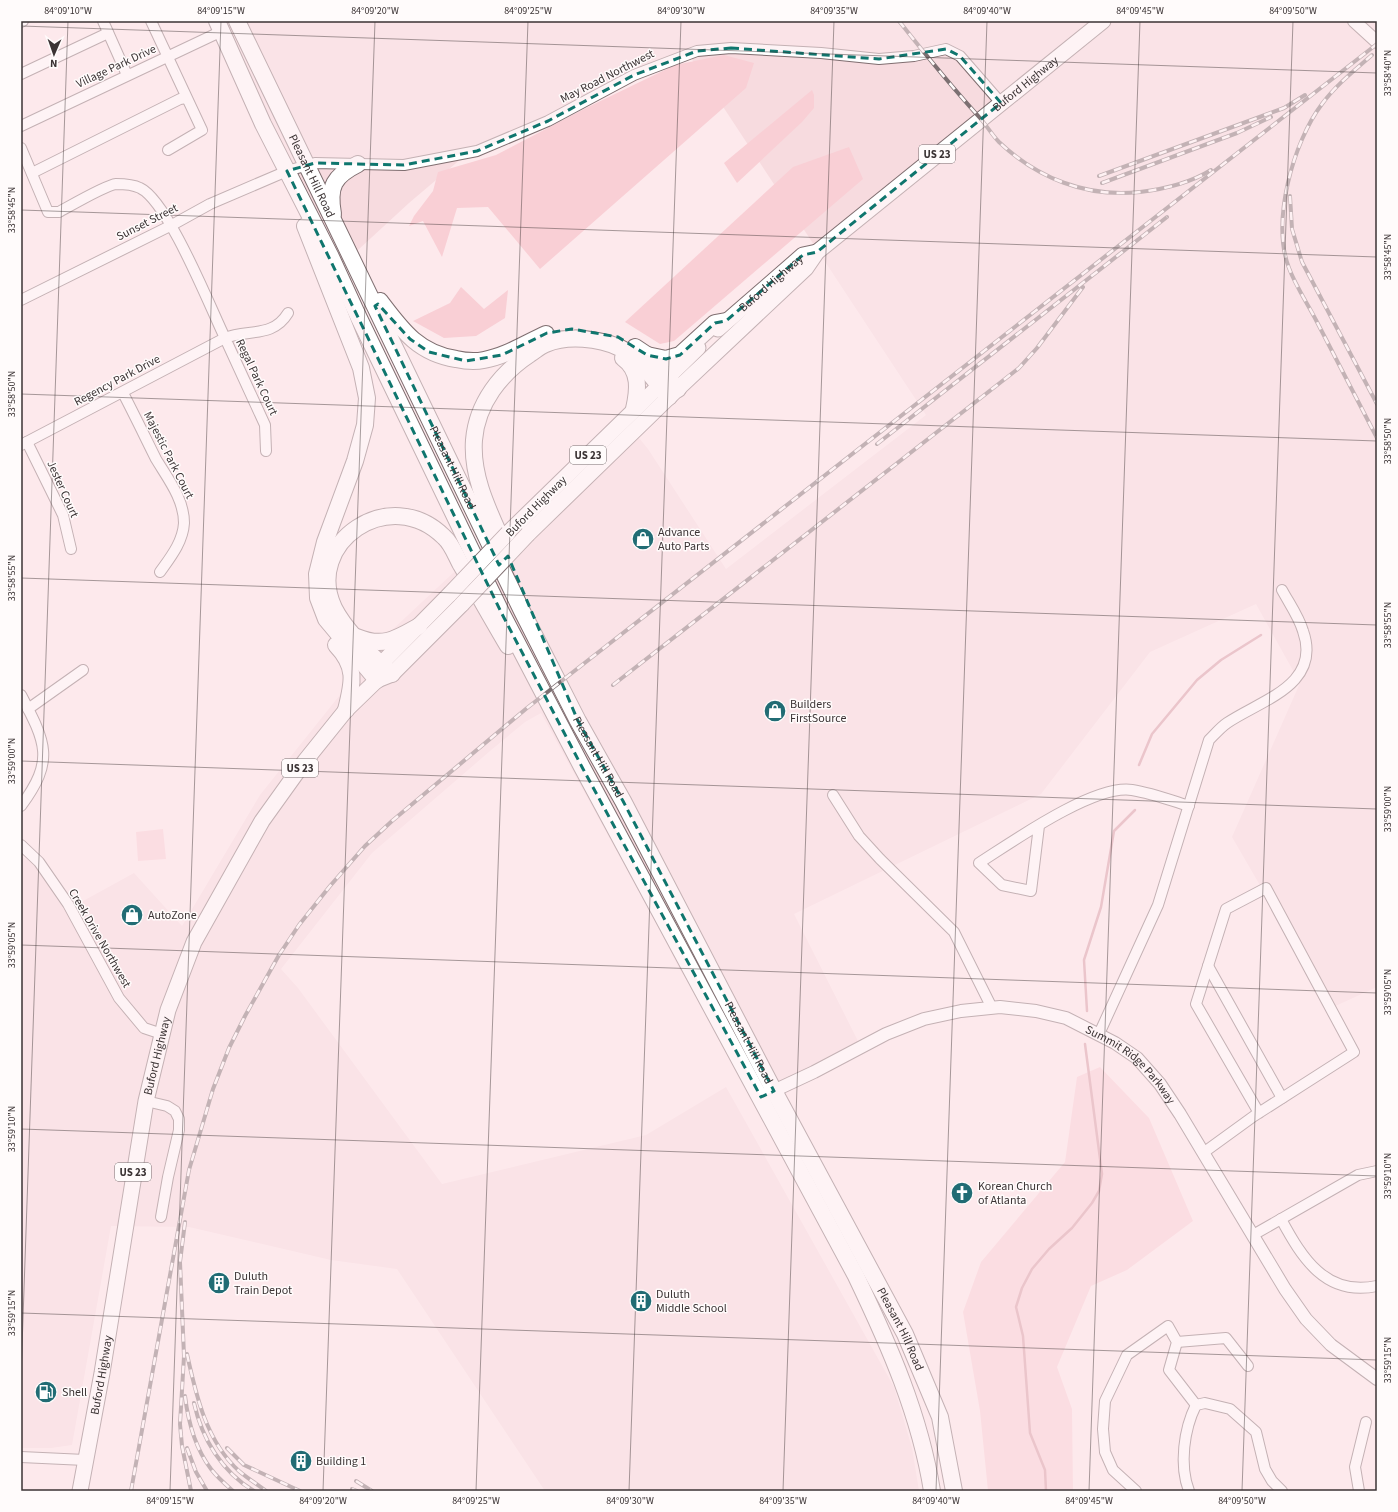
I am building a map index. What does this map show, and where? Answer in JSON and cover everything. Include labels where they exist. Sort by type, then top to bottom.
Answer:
[{"type":"highway","name":"Pleasant Hill Road","points":[[237,21],[522,611],[578,722],[623,801],[768,1094],[887,1341],[909,1395],[932,1491]]},
{"type":"highway","name":"Pleasant Hill Road","points":[[219,26],[263,124],[331,257],[502,614],[582,767],[905,1334],[940,1417],[954,1491]]},
{"type":"highway","points":[[334,224],[332,190],[336,179],[345,171],[358,164]]},
{"type":"highway","points":[[287,171],[290,187],[361,368],[367,398],[365,425],[355,461],[325,542],[317,574],[318,598],[326,619],[384,673]]},
{"type":"highway","points":[[356,268],[410,338],[429,352],[448,358],[466,361],[483,360],[502,355],[547,333],[572,329],[595,330],[618,337],[647,355],[666,359],[680,355],[715,323],[726,321]]},
{"type":"highway","points":[[578,722],[482,494],[475,468],[474,440],[485,402],[495,385],[516,363],[546,344],[570,339],[592,340],[618,348],[636,358],[668,387]]},
{"type":"highway","points":[[516,363],[551,348],[571,344],[590,345],[614,352],[626,360],[635,373],[638,384],[634,410]]},
{"type":"highway","points":[[647,355],[668,387]]},
{"type":"highway","points":[[346,710],[353,681],[350,667],[345,654],[320,625],[311,605],[308,586],[310,562],[327,510],[355,461]]},
{"type":"highway","points":[[384,673],[356,636],[346,626],[334,608],[328,587],[330,568],[336,550],[352,529],[382,516],[406,515],[422,521],[445,537],[552,722],[582,767]]},
{"type":"highway","points":[[356,636],[375,643],[386,642],[396,640],[418,626]]},
{"type":"main road","name":"Buford Highway","points":[[384,673],[418,626],[517,524],[634,410],[668,387],[806,268],[817,252],[1103,21]]},
{"type":"main road","name":"Buford Highway","points":[[80,1491],[102,1373],[146,1101],[168,1010],[194,942],[262,821],[305,761],[346,710],[384,673],[462,604],[668,387],[726,321],[803,255],[817,252]]},
{"type":"street","points":[[103,21],[127,75]]},
{"type":"street","points":[[151,21],[202,130],[168,150]]},
{"type":"street","points":[[1354,21],[1377,42]]},
{"type":"street","name":"Village Park Drive","points":[[21,126],[168,56],[219,26]]},
{"type":"street","points":[[21,74],[108,33]]},
{"type":"street","name":"May Road Northwest","points":[[287,171],[314,163],[404,165],[477,151],[548,121],[632,76],[697,51],[731,48],[821,53],[880,59],[914,56],[946,49],[960,56],[1001,103]]},
{"type":"street","points":[[32,173],[180,99],[186,98]]},
{"type":"street","points":[[21,148],[48,212],[59,212],[115,184],[132,185],[141,188],[151,197],[172,225],[225,338]]},
{"type":"street","name":"Sunset Street","points":[[22,296],[172,225],[210,204],[287,171]]},
{"type":"street","name":"Regency Park Drive","points":[[24,443],[123,393],[225,338],[236,334],[272,329],[282,323],[288,314]]},
{"type":"street","name":"Regal Park Court","points":[[225,338],[265,425],[266,451]]},
{"type":"street","name":"Majestic Park Court","points":[[123,393],[156,458],[176,491],[182,509],[184,524],[177,547],[160,572]]},
{"type":"street","name":"Jester Court","points":[[24,443],[63,515],[71,549]]},
{"type":"street","points":[[1099,1034],[1158,905],[1210,740],[1226,724],[1288,688],[1299,674],[1306,655],[1304,636],[1282,590]]},
{"type":"street","points":[[28,709],[84,670]]},
{"type":"street","points":[[21,695],[43,743],[44,757],[39,779],[21,806]]},
{"type":"street","points":[[1039,826],[1032,891],[1002,885],[979,863],[999,851],[1039,826],[1075,804],[1118,790],[1132,790],[1188,806]]},
{"type":"street","points":[[833,795],[859,836],[880,860],[954,932],[992,1008]]},
{"type":"street","name":"Creek Drive Northwest","points":[[21,845],[39,862],[68,904],[119,998],[144,1028],[162,1034]]},
{"type":"street","points":[[1203,1153],[1259,1113],[1354,1052],[1266,888],[1226,909],[1196,1004],[1259,1113]]},
{"type":"street","points":[[1208,966],[1282,1098]]},
{"type":"street","name":"Summit Ridge Parkway","points":[[768,1094],[814,1072],[886,1034],[924,1019],[961,1010],[992,1008],[1036,1011],[1066,1018],[1099,1034],[1137,1058],[1160,1084],[1306,1319],[1331,1345],[1377,1380]]},
{"type":"street","points":[[146,1101],[167,1106],[175,1111],[179,1119],[179,1130],[168,1177],[161,1217]]},
{"type":"street","points":[[1253,1235],[1358,1175],[1377,1171]]},
{"type":"street","points":[[1281,1219],[1296,1246],[1310,1265],[1331,1282],[1364,1289],[1377,1286]]},
{"type":"street","points":[[1136,1491],[1113,1470],[1105,1452],[1103,1429],[1105,1402],[1127,1355],[1168,1326],[1177,1342],[1169,1370],[1196,1405]]},
{"type":"street","points":[[1177,1342],[1226,1338],[1248,1366]]},
{"type":"street","points":[[1196,1405],[1205,1403],[1230,1409],[1256,1432],[1265,1469],[1272,1481],[1282,1491]]},
{"type":"street","points":[[1189,1491],[1185,1468],[1185,1451],[1191,1416],[1196,1405]]},
{"type":"street","points":[[1359,1491],[1355,1467],[1366,1422]]},
{"type":"street","points":[[21,1457],[85,1460]]},
{"type":"highlighted area","points":[[731,48],[879,59],[946,49],[960,56],[1001,103],[817,252],[803,255],[726,321],[715,323],[680,355],[666,359],[647,355],[618,337],[572,329],[547,333],[502,355],[466,361],[429,352],[410,339],[378,304],[375,306],[499,565],[508,556],[578,721],[623,801],[774,1091],[761,1097],[582,767],[502,614],[287,171],[315,163],[404,165],[477,151],[548,121],[634,75],[697,51]]},
{"type":"shaded area","points":[[222,21],[1377,21],[1377,987],[1331,1008],[1232,837],[1300,683],[1256,604],[1150,652],[1041,794],[794,914],[859,1043],[764,1093],[680,970],[661,932],[541,713],[525,722],[372,853],[281,969],[298,988],[442,1184],[646,1135],[726,1087],[894,1387],[912,1448],[919,1491],[545,1491],[397,1269],[331,1260],[189,1227],[111,1226],[72,1445],[51,1448],[21,1448],[21,856],[34,864],[65,911],[134,873],[182,926],[260,795],[391,631],[621,416],[648,449],[726,569],[926,415],[689,55],[553,119],[462,158],[409,203],[333,273]]},
{"type":"shaded area","points":[[724,55],[754,63],[746,88],[540,269],[488,207],[457,208],[442,257],[423,221],[409,226],[414,216],[433,191],[438,172],[496,155],[586,108],[675,65]]},
{"type":"shaded area","points":[[812,90],[814,95],[814,108],[802,122],[737,183],[724,163]]},
{"type":"shaded area","points":[[849,147],[863,179],[674,341],[660,344],[625,322],[793,167]]},
{"type":"shaded area","points":[[461,287],[484,309],[508,290],[505,318],[476,336],[444,338],[413,321],[450,303]]},
{"type":"shaded area","points":[[163,829],[166,859],[138,861],[136,832]]},
{"type":"shaded area","points":[[1100,1067],[1149,1118],[1193,1221],[1127,1270],[1091,1286],[1057,1367],[1072,1409],[1073,1491],[988,1491],[980,1411],[963,1312],[981,1262],[1065,1162],[1077,1077]]},
{"type":"waterway","points":[[1139,765],[1152,734],[1197,680],[1221,660],[1261,635]]},
{"type":"waterway","points":[[1087,1011],[1084,960],[1101,907],[1114,831],[1135,810]]},
{"type":"waterway","points":[[1046,1491],[1045,1470],[1030,1433],[1023,1336],[1016,1307],[1022,1288],[1032,1269],[1049,1249],[1072,1228],[1092,1203],[1099,1191],[1102,1174],[1085,1044]]},
{"type":"railway","points":[[899,21],[999,142],[1014,155],[1046,175],[1064,183],[1082,188],[1101,192],[1120,193],[1140,192],[1168,187],[1186,182],[1211,170]]},
{"type":"railway","points":[[131,1491],[189,1170],[213,1089],[229,1048],[279,955],[299,925],[330,886],[365,846],[392,821],[527,708],[1377,44]]},
{"type":"railway","points":[[1372,55],[1333,90],[1322,104],[1302,139],[1294,160],[1288,183],[1282,228],[1284,249],[1292,275],[1377,438]]},
{"type":"railway","points":[[1099,176],[1284,108],[1305,95]]},
{"type":"railway","points":[[1102,183],[1237,133],[1271,117]]},
{"type":"railway","points":[[1290,196],[1292,229],[1302,262],[1377,404]]},
{"type":"railway","points":[[877,444],[1167,217]]},
{"type":"railway","points":[[613,685],[1019,368],[1037,348],[1083,287]]},
{"type":"railway","points":[[185,1222],[180,1262],[184,1356],[180,1424],[182,1446],[191,1491]]},
{"type":"railway","points":[[187,1354],[194,1385],[204,1417],[218,1446],[239,1471],[266,1491]]},
{"type":"railway","points":[[185,1396],[190,1425],[205,1461],[213,1472],[233,1491]]},
{"type":"railway","points":[[194,1403],[202,1429],[215,1453],[232,1474],[254,1491]]},
{"type":"railway","points":[[187,1448],[196,1472],[207,1491]]},
{"type":"railway","points":[[227,1448],[244,1465],[300,1491]]},
{"type":"railway","points":[[356,1481],[372,1491]]},
{"type":"railway","points":[[352,1489],[357,1491]]},
{"type":"place","name":"Advance Auto Parts","points":[[643,539]]},
{"type":"place","name":"Builders FirstSource","points":[[775,711]]},
{"type":"place","name":"AutoZone","points":[[132,915]]},
{"type":"place","name":"Korean Church of Atlanta","points":[[962,1193]]},
{"type":"place","name":"Duluth Train Depot","points":[[219,1283]]},
{"type":"place","name":"Duluth Middle School","points":[[641,1301]]},
{"type":"place","name":"Shell","points":[[46,1392]]},
{"type":"place","name":"Building 1","points":[[301,1461]]}]
